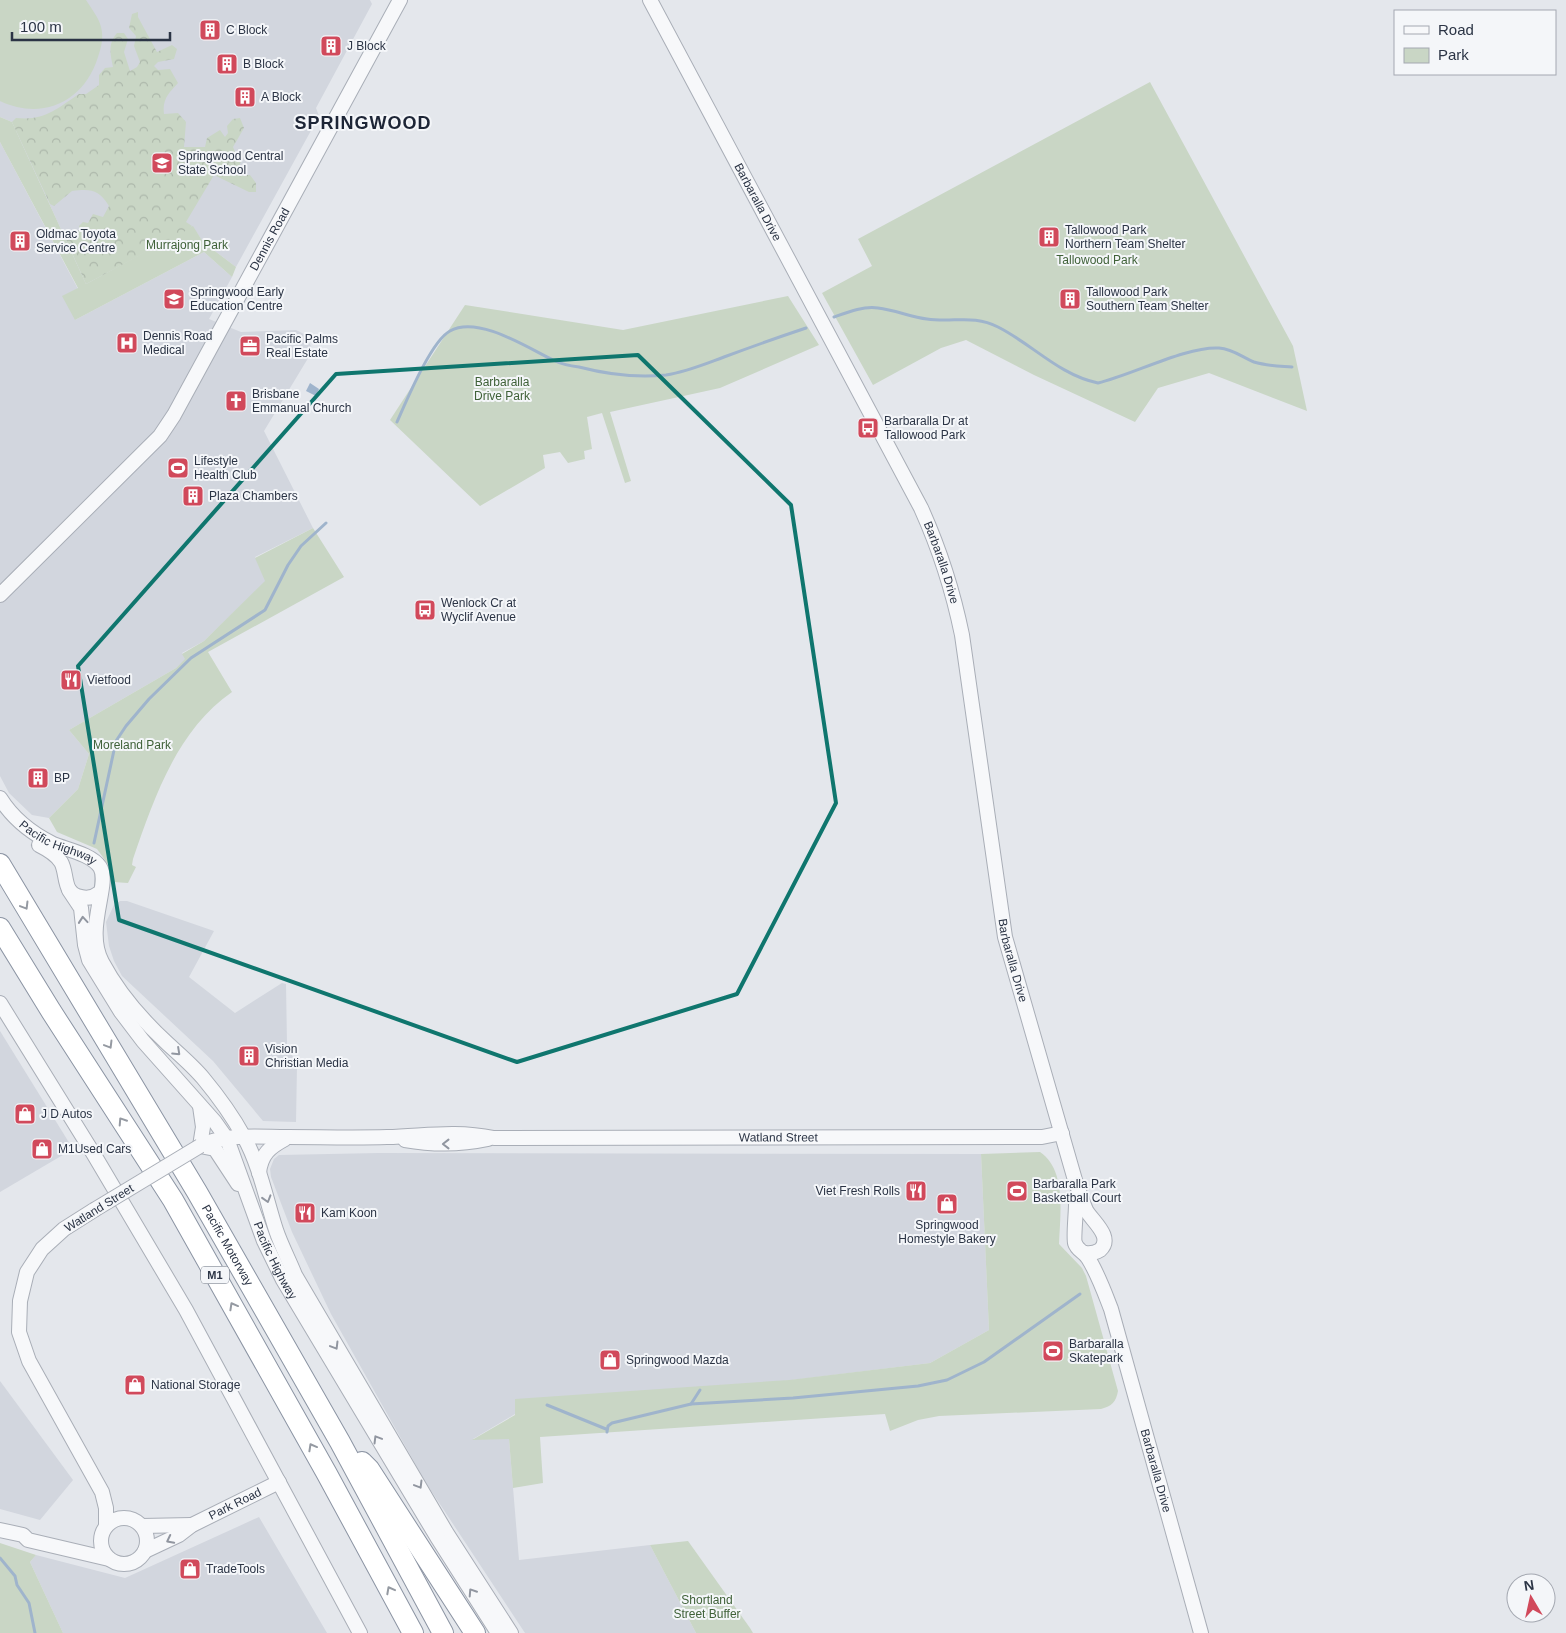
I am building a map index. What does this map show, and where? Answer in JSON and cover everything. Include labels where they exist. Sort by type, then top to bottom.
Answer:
[{"type":"highway","name":"Pacific Motorway","points":[[0,864],[197,1192],[340,1442],[443,1633]]},
{"type":"highway","name":"Pacific Motorway","points":[[0,928],[51,1011],[173,1200],[327,1474],[413,1633]]},
{"type":"highway","points":[[340,1442],[369,1469],[475,1633]]},
{"type":"street","name":"Dennis Road","points":[[0,596],[160,436],[188,390],[400,0]]},
{"type":"street","name":"Barbaralla Drive","points":[[650,0],[921,508],[936,542],[955,600],[962,636],[1005,938],[1075,1180],[1086,1209],[1102,1231],[1104,1239],[1100,1250],[1111,1308]]},
{"type":"street","name":"Pacific Highway","points":[[0,798],[14,816],[34,833],[95,862],[104,878],[99,893],[95,938],[104,965],[132,1008],[202,1076],[244,1137],[259,1173],[277,1231],[295,1275],[446,1532],[511,1633]]},
{"type":"street","name":"Pacific Highway","points":[[0,811],[19,831],[59,859],[69,890],[81,908],[86,949],[94,968],[121,1012],[143,1041],[227,1139],[252,1203],[264,1241],[284,1280],[437,1537],[498,1633]]},
{"type":"street","points":[[69,890],[81,898],[99,893]]},
{"type":"street","points":[[0,1003],[94,1153],[186,1310],[360,1633]]},
{"type":"street","points":[[200,1106],[203,1127],[200,1146],[215,1149],[235,1178],[244,1199],[252,1203]]},
{"type":"street","name":"Watland Street","points":[[136,1522],[113,1505],[102,1492],[29,1361],[19,1332],[20,1301],[27,1272],[42,1249],[64,1228],[208,1142],[244,1137],[390,1137],[446,1132],[494,1138],[1042,1137],[1062,1133]]},
{"type":"street","points":[[259,1173],[260,1163],[270,1147],[288,1137]]},
{"type":"street","name":"Barbaralla Drive","points":[[1075,1180],[1077,1215],[1075,1242],[1077,1247],[1085,1253],[1100,1278],[1111,1308],[1201,1633]]},
{"type":"street","points":[[1076,1232],[1082,1225],[1096,1225]]},
{"type":"street","points":[[1085,1253],[1100,1250]]},
{"type":"street","name":"Park Road","points":[[145,1551],[179,1535],[192,1524],[279,1482]]},
{"type":"street","name":"Watland Street","points":[[102,1492],[106,1508],[104,1528]]},
{"type":"street","points":[[0,1530],[23,1535],[29,1533],[69,1543],[84,1544],[90,1542],[104,1528],[122,1517],[136,1522],[147,1536],[145,1551],[135,1561],[126,1564],[28,1540],[23,1535]]},
{"type":"street","name":"Park Road","points":[[136,1522],[192,1524]]},
{"type":"street","points":[[104,1528],[100,1543],[102,1551],[109,1559]]},
{"type":"highlighted area","points":[[638,355],[791,505],[836,803],[737,994],[517,1062],[119,920],[78,666],[336,374]]},
{"type":"shaded area","name":"Springwood Central State School","points":[[0,0],[370,0],[372,4],[316,108],[319,116],[236,267],[203,242],[193,227],[86,284],[12,122],[0,117]]},
{"type":"shaded area","points":[[0,142],[78,289],[75,320],[204,252],[232,277],[209,319],[241,332],[296,330],[304,334],[315,353],[310,355],[264,431],[313,528],[255,557],[266,581],[204,641],[182,653],[186,659],[176,668],[69,730],[89,754],[78,789],[49,818],[32,815],[9,793],[0,776]]},
{"type":"shaded area","points":[[120,901],[127,901],[214,931],[189,977],[235,1013],[282,983],[286,984],[287,1044],[297,1066],[296,1122],[263,1121],[213,1061],[122,976],[109,946],[106,922],[114,905]]},
{"type":"shaded area","points":[[0,1031],[73,1149],[0,1192]]},
{"type":"shaded area","points":[[379,1153],[981,1154],[989,1330],[930,1363],[515,1414],[473,1439],[509,1439],[519,1560],[650,1545],[696,1633],[525,1633],[426,1483],[331,1314],[292,1232],[271,1177],[270,1169],[274,1159],[279,1155]]},
{"type":"shaded area","points":[[0,1381],[73,1480],[40,1520],[0,1509]]},
{"type":"shaded area","points":[[259,1517],[327,1633],[63,1633],[30,1562],[36,1555],[125,1578]]},
{"type":"green space","points":[[0,0],[86,0],[100,24],[102,43],[91,73],[83,86],[72,96],[46,108],[16,107],[0,101]]},
{"type":"green space","points":[[138,12],[138,17],[157,52],[172,45],[177,49],[174,59],[158,62],[154,66],[158,70],[170,69],[178,83],[165,100],[164,114],[178,113],[186,122],[184,147],[205,147],[207,138],[220,130],[225,137],[228,133],[227,126],[233,119],[240,118],[244,128],[233,147],[236,154],[242,159],[238,169],[242,175],[250,175],[256,183],[256,192],[249,192],[214,175],[186,222],[192,226],[189,229],[86,284],[64,235],[66,232],[74,233],[79,230],[79,226],[83,222],[88,223],[93,214],[103,217],[109,206],[101,196],[89,190],[72,191],[54,206],[50,204],[12,122],[16,118],[43,116],[79,94],[86,94],[99,85],[99,75],[105,68],[113,67],[110,49],[117,33],[124,33],[128,39],[124,52],[130,71],[137,67],[140,62],[134,46],[136,36],[129,28],[132,14]]},
{"type":"green space","name":"Tallowood Park","points":[[1150,82],[1293,346],[1307,411],[1209,373],[1158,388],[1135,422],[1034,375],[966,340],[941,348],[873,385],[822,293],[872,266],[858,239]]},
{"type":"green space","name":"Murrajong Park","points":[[0,117],[12,122],[86,284],[193,226],[203,242],[236,267],[232,277],[204,252],[75,320],[62,296],[78,288],[0,142]]},
{"type":"green space","name":"Barbaralla Drive Park","points":[[788,296],[819,345],[720,388],[610,412],[631,481],[625,483],[602,413],[587,417],[592,449],[584,451],[585,459],[568,463],[560,452],[543,455],[545,468],[480,506],[390,420],[465,305],[623,330]]},
{"type":"green space","name":"Moreland Park","points":[[313,528],[344,577],[208,652],[232,692],[196,726],[182,745],[159,789],[133,859],[132,865],[136,867],[128,883],[113,882],[110,867],[97,849],[57,832],[49,818],[78,789],[89,754],[69,730],[176,668],[185,659],[182,654],[204,641],[265,581],[255,558]]},
{"type":"green space","points":[[1040,1152],[1049,1160],[1058,1181],[1061,1207],[1059,1244],[1082,1268],[1086,1276],[1118,1391],[1115,1401],[1108,1406],[1101,1409],[939,1416],[918,1420],[890,1431],[885,1414],[540,1437],[543,1483],[513,1488],[509,1439],[472,1440],[515,1415],[515,1399],[789,1380],[930,1363],[989,1330],[981,1154]]},
{"type":"green space","name":"Shortland Street Buffer","points":[[688,1541],[753,1633],[696,1633],[650,1545]]},
{"type":"green space","points":[[0,1543],[36,1555],[30,1562],[63,1633],[0,1633]]},
{"type":"water","points":[[310,383],[319,389],[316,396],[306,391]]},
{"type":"waterway","points":[[834,317],[856,310],[872,308],[927,319],[971,320],[989,323],[1010,334],[1058,366],[1084,379],[1098,383],[1176,356],[1206,349],[1224,349],[1254,362],[1292,367]]},
{"type":"waterway","points":[[397,422],[427,359],[435,347],[450,331],[461,327],[474,327],[503,335],[566,365],[633,376],[666,375],[688,370],[806,328]]},
{"type":"waterway","points":[[94,843],[116,741],[126,726],[149,699],[191,658],[265,610],[288,565],[301,546],[326,523]]},
{"type":"waterway","points":[[607,1432],[608,1426],[612,1423],[691,1404],[793,1398],[918,1386],[947,1380],[984,1362],[1080,1294]]},
{"type":"waterway","points":[[691,1404],[700,1390]]},
{"type":"waterway","points":[[547,1405],[606,1429]]},
{"type":"waterway","points":[[0,1558],[15,1576],[17,1585],[29,1603],[35,1633]]},
{"type":"place","name":"C Block","points":[[210,30]]},
{"type":"place","name":"J Block","points":[[331,46]]},
{"type":"place","name":"B Block","points":[[227,64]]},
{"type":"place","name":"A Block","points":[[245,97]]},
{"type":"place","name":"Springwood Central State School","points":[[162,163]]},
{"type":"place","name":"Tallowood Park Northern Team Shelter","points":[[1049,237]]},
{"type":"place","name":"Oldmac Toyota Service Centre","points":[[20,241]]},
{"type":"place","name":"Springwood Early Education Centre","points":[[174,299]]},
{"type":"place","name":"Tallowood Park Southern Team Shelter","points":[[1070,299]]},
{"type":"place","name":"Dennis Road Medical","points":[[127,343]]},
{"type":"place","name":"Pacific Palms Real Estate","points":[[250,346]]},
{"type":"place","name":"Brisbane Emmanual Church","points":[[236,401]]},
{"type":"place","name":"Barbaralla Dr at Tallowood Park","points":[[868,428]]},
{"type":"place","name":"Lifestyle Health Club","points":[[178,468]]},
{"type":"place","name":"Plaza Chambers","points":[[193,496]]},
{"type":"place","name":"Wenlock Cr at Wyclif Avenue","points":[[425,610]]},
{"type":"place","name":"Vietfood","points":[[71,680]]},
{"type":"place","name":"BP","points":[[38,778]]},
{"type":"place","name":"Vision Christian Media","points":[[249,1056]]},
{"type":"place","name":"J D Autos","points":[[25,1114]]},
{"type":"place","name":"M1Used Cars","points":[[42,1149]]},
{"type":"place","name":"Viet Fresh Rolls","points":[[916,1191]]},
{"type":"place","name":"Barbaralla Park Basketball Court","points":[[1017,1191]]},
{"type":"place","name":"Springwood Homestyle Bakery","points":[[947,1204]]},
{"type":"place","name":"Kam Koon","points":[[305,1213]]},
{"type":"place","name":"Barbaralla Skatepark","points":[[1053,1351]]},
{"type":"place","name":"Springwood Mazda","points":[[610,1360]]},
{"type":"place","name":"National Storage","points":[[135,1385]]},
{"type":"place","name":"TradeTools","points":[[190,1569]]},
{"type":"district","name":"SPRINGWOOD","points":[[363,123]]}]
